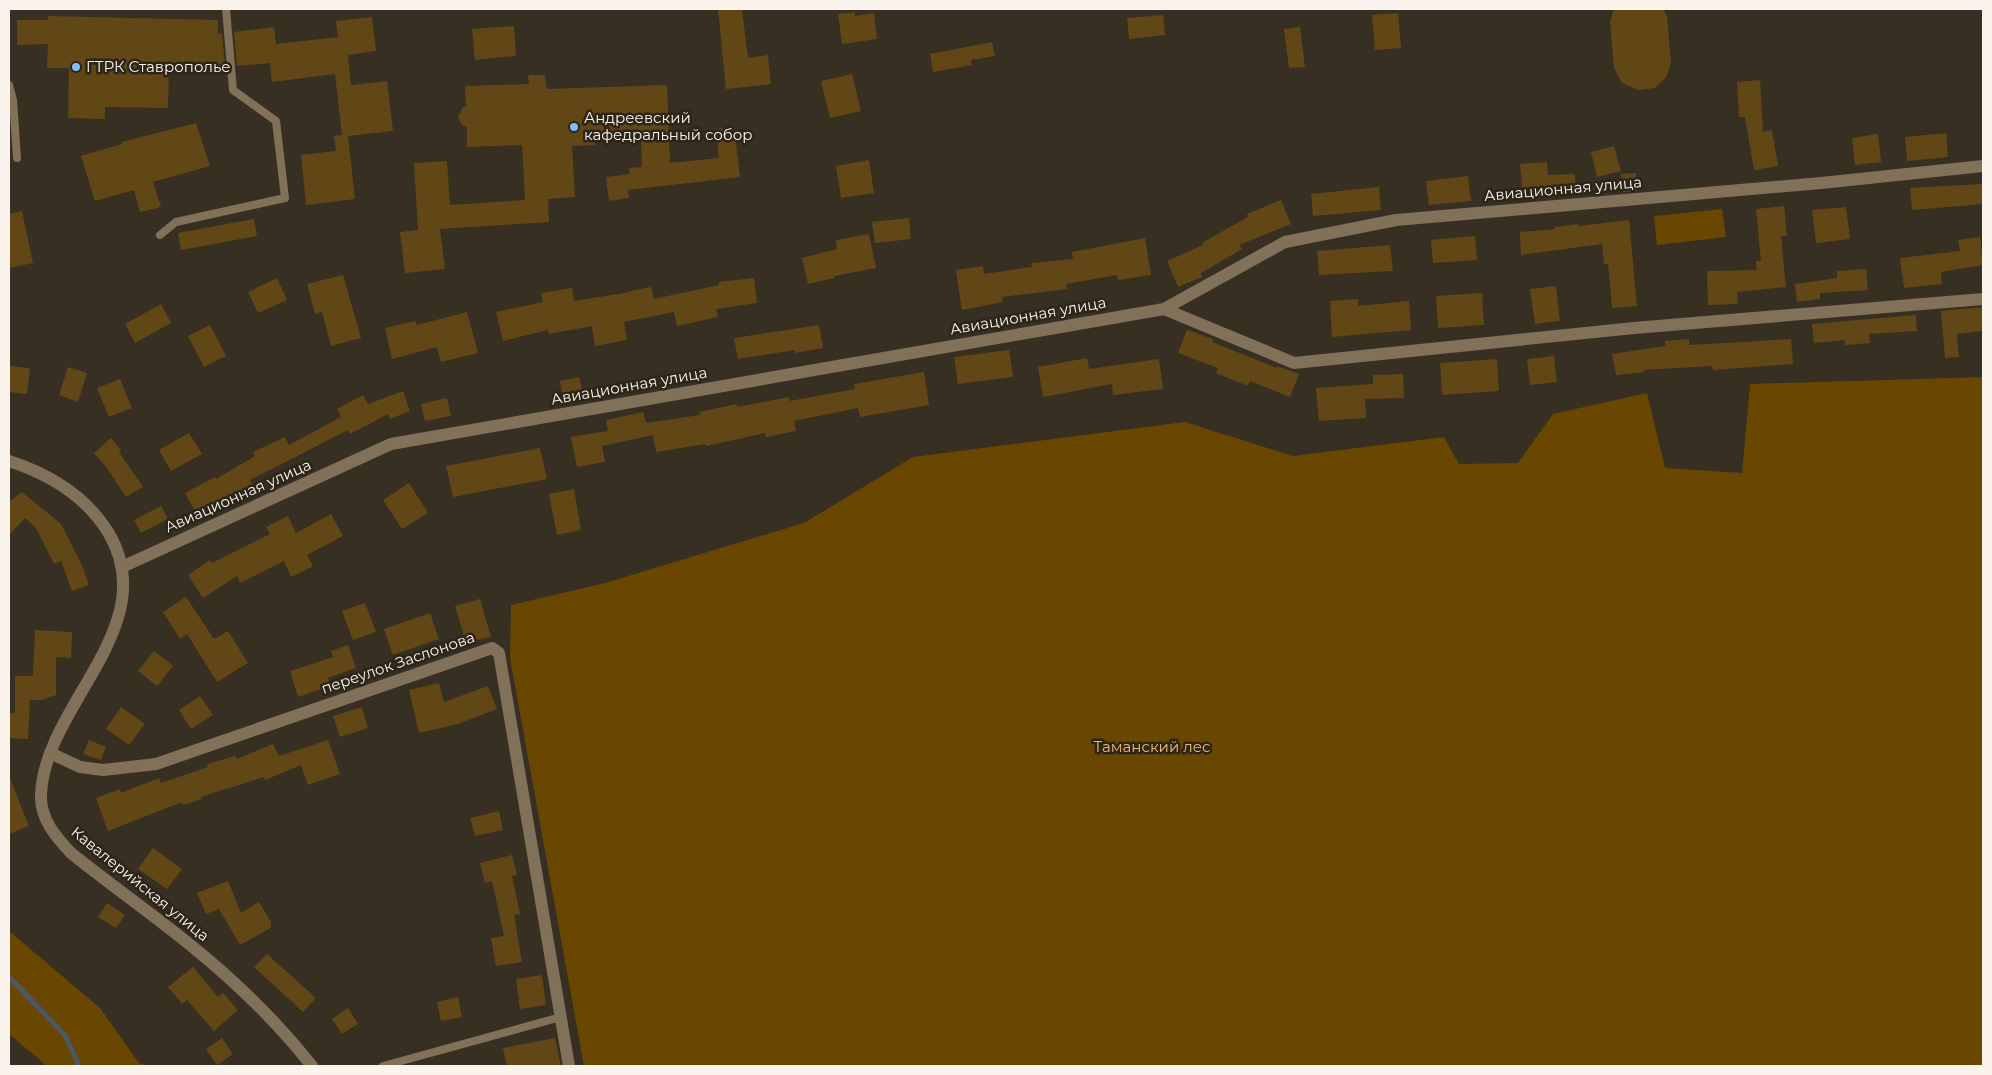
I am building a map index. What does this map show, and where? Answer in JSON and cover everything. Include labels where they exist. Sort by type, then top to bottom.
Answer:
[{"type":"street","name":"Авиационная улица","points":[[122,567],[391,444],[1164,309],[1285,242],[1396,220],[1820,183],[1983,166]]},
{"type":"street","points":[[1164,309],[1294,363],[1634,328],[1983,299]]},
{"type":"street","name":"Кавалерийская улица","points":[[9,461],[56,481],[81,498],[99,517],[113,541],[122,567],[123,588],[120,610],[111,636],[99,663],[59,732],[44,772],[40,796],[44,816],[54,836],[71,853],[209,961],[251,998],[312,1066]]},
{"type":"street","name":"переулок Заслонова","points":[[50,753],[80,767],[103,770],[156,764],[492,648],[499,653],[569,1066]]},
{"type":"lane","points":[[160,234],[176,222],[284,198],[276,121],[233,90],[226,9]]},
{"type":"lane","points":[[9,85],[13,100],[17,158]]},
{"type":"lane","points":[[383,1066],[561,1017]]},
{"type":"green space","points":[[1722,209],[1726,237],[1657,245],[1654,216]]},
{"type":"green space","name":"Таманский лес","points":[[1983,377],[1983,1066],[584,1066],[510,658],[511,605],[605,583],[804,523],[913,457],[1185,422],[1293,456],[1444,437],[1459,464],[1518,463],[1553,414],[1647,393],[1665,468],[1742,473],[1750,384]]},
{"type":"green space","points":[[9,931],[100,1008],[139,1063],[147,1066],[47,1066],[9,1034]]},
{"type":"building","points":[[718,9],[742,9],[748,58],[768,55],[771,84],[726,89]]},
{"type":"building","points":[[1614,9],[1663,9],[1667,16],[1671,62],[1667,76],[1655,88],[1638,90],[1622,83],[1614,68],[1610,22]]},
{"type":"building","points":[[855,12],[855,16],[874,13],[877,39],[842,44],[838,14]]},
{"type":"building","points":[[1398,13],[1401,48],[1375,50],[1372,15]]},
{"type":"building","points":[[1163,15],[1165,35],[1129,39],[1127,18]]},
{"type":"building","name":"ГТРК Ставрополье","points":[[48,16],[218,20],[218,34],[222,33],[225,66],[169,65],[168,108],[105,107],[105,119],[68,118],[69,68],[47,68],[48,44],[17,45],[17,20],[48,20]]},
{"type":"building","points":[[372,17],[376,51],[348,55],[351,85],[387,81],[393,131],[348,136],[355,199],[306,205],[301,155],[336,151],[334,136],[342,135],[335,74],[272,82],[270,63],[237,66],[234,32],[274,27],[276,44],[338,37],[336,21]]},
{"type":"building","points":[[514,26],[516,56],[475,60],[472,29]]},
{"type":"building","points":[[1300,27],[1305,67],[1289,68],[1284,29]]},
{"type":"building","points":[[992,42],[995,56],[971,60],[972,65],[933,72],[930,54]]},
{"type":"building","points":[[852,74],[861,111],[830,118],[821,81]]},
{"type":"building","points":[[528,75],[545,75],[547,89],[667,85],[670,163],[719,158],[716,129],[734,127],[740,177],[628,190],[629,198],[609,201],[606,177],[630,174],[629,168],[642,167],[641,134],[595,135],[595,145],[572,146],[575,197],[548,199],[549,222],[440,229],[445,269],[405,273],[400,232],[418,230],[414,163],[447,161],[450,205],[525,200],[522,145],[467,147],[467,127],[462,125],[458,117],[462,108],[466,106],[465,86],[529,84]]},
{"type":"building","points":[[1760,80],[1763,132],[1772,130],[1778,166],[1754,170],[1745,117],[1739,117],[1737,82]]},
{"type":"building","points":[[196,123],[210,166],[153,182],[161,207],[140,212],[134,190],[95,201],[81,156],[122,144],[122,142]]},
{"type":"building","points":[[1946,133],[1948,157],[1907,161],[1905,137]]},
{"type":"building","points":[[1878,134],[1881,162],[1855,165],[1852,138]]},
{"type":"building","points":[[1614,146],[1621,171],[1597,177],[1591,152]]},
{"type":"building","points":[[869,160],[874,193],[841,198],[836,166]]},
{"type":"building","points":[[1547,162],[1548,175],[1575,174],[1576,193],[1523,197],[1520,164]]},
{"type":"building","points":[[1636,173],[1637,191],[1623,192],[1621,174]]},
{"type":"building","points":[[1468,176],[1471,201],[1429,205],[1426,181]]},
{"type":"building","points":[[1983,184],[1983,204],[1912,210],[1910,188]]},
{"type":"building","points":[[1379,187],[1381,210],[1313,216],[1311,194]]},
{"type":"building","points":[[1281,200],[1291,224],[1239,245],[1242,249],[1201,273],[1202,277],[1178,287],[1167,261],[1203,245],[1202,243],[1248,217],[1247,214]]},
{"type":"building","points":[[1784,206],[1787,236],[1781,236],[1786,287],[1737,292],[1738,304],[1708,305],[1707,271],[1757,270],[1756,261],[1761,261],[1756,209]]},
{"type":"building","points":[[1846,207],[1850,239],[1816,243],[1812,210]]},
{"type":"building","points":[[22,211],[33,263],[9,268],[9,214]]},
{"type":"building","points":[[909,218],[911,239],[875,243],[872,222]]},
{"type":"building","points":[[254,219],[257,236],[181,250],[178,233]]},
{"type":"building","points":[[1629,220],[1637,306],[1612,308],[1608,264],[1604,264],[1602,244],[1521,255],[1520,232]]},
{"type":"building","points":[[869,234],[876,268],[834,276],[834,278],[808,284],[802,258],[837,249],[836,240]]},
{"type":"building","points":[[1475,236],[1477,260],[1433,263],[1431,240]]},
{"type":"building","points":[[1980,237],[1983,265],[1941,272],[1942,284],[1904,288],[1900,258],[1960,251],[1958,240]]},
{"type":"building","points":[[1145,238],[1151,275],[1118,280],[1117,275],[1066,284],[1067,289],[1002,297],[1003,302],[962,310],[956,270],[983,266],[984,274],[1032,267],[1031,263],[1073,259],[1072,252]]},
{"type":"building","points":[[1390,245],[1393,271],[1319,275],[1317,251]]},
{"type":"building","points":[[1866,269],[1868,290],[1820,293],[1820,299],[1797,302],[1795,284],[1837,278],[1837,271]]},
{"type":"building","points":[[343,275],[361,338],[331,346],[322,312],[315,314],[307,284]]},
{"type":"building","points":[[277,278],[287,300],[258,313],[248,292]]},
{"type":"building","points":[[754,278],[757,303],[716,309],[718,317],[677,326],[674,312],[624,322],[627,340],[595,346],[592,326],[549,334],[548,330],[503,341],[496,312],[543,302],[541,293],[572,288],[574,301],[651,287],[654,299],[719,285],[719,282]]},
{"type":"building","points":[[1556,286],[1560,321],[1535,324],[1530,289]]},
{"type":"building","points":[[1482,293],[1484,325],[1438,328],[1436,296]]},
{"type":"building","points":[[1358,299],[1358,306],[1409,301],[1411,330],[1332,337],[1330,301]]},
{"type":"building","points":[[161,304],[171,323],[135,343],[125,324]]},
{"type":"building","points":[[1983,307],[1983,331],[1957,334],[1959,357],[1945,358],[1941,311]]},
{"type":"building","points":[[467,312],[478,353],[441,362],[437,347],[392,359],[385,328],[415,321],[417,325]]},
{"type":"building","points":[[1916,315],[1917,331],[1869,334],[1870,343],[1845,345],[1845,340],[1814,343],[1812,324]]},
{"type":"building","points":[[210,325],[226,356],[204,367],[188,336]]},
{"type":"building","points":[[819,325],[823,348],[795,353],[795,350],[738,359],[734,338]]},
{"type":"building","points":[[1187,330],[1213,339],[1212,342],[1277,368],[1277,366],[1299,374],[1290,397],[1250,381],[1248,386],[1216,373],[1218,368],[1178,353]]},
{"type":"building","points":[[1689,339],[1689,345],[1791,339],[1793,364],[1713,370],[1712,366],[1643,370],[1644,372],[1616,375],[1612,354],[1665,346],[1665,341]]},
{"type":"building","points":[[1009,350],[1013,377],[958,384],[954,357]]},
{"type":"building","points":[[1554,356],[1557,382],[1530,385],[1527,359]]},
{"type":"building","points":[[1087,358],[1089,369],[1159,359],[1163,389],[1113,395],[1112,384],[1043,397],[1038,367]]},
{"type":"building","points":[[1497,359],[1499,391],[1442,395],[1440,363]]},
{"type":"building","points":[[9,366],[30,368],[27,394],[9,392]]},
{"type":"building","points":[[68,367],[87,373],[78,402],[59,395]]},
{"type":"building","points":[[924,372],[929,405],[860,417],[858,408],[794,421],[796,431],[766,437],[765,433],[706,446],[706,444],[656,452],[653,435],[602,446],[605,462],[577,467],[571,437],[608,431],[606,420],[643,412],[646,423],[700,415],[699,412],[736,404],[737,407],[789,397],[790,401],[855,389],[854,384]]},
{"type":"building","points":[[1403,374],[1404,398],[1365,399],[1366,418],[1319,421],[1316,388],[1373,384],[1373,375]]},
{"type":"building","points":[[579,377],[584,398],[564,402],[560,381]]},
{"type":"building","points":[[120,379],[132,408],[109,417],[97,388]]},
{"type":"building","points":[[403,391],[410,411],[390,419],[388,414],[350,434],[348,430],[250,480],[255,487],[241,495],[239,491],[196,513],[185,493],[215,477],[216,479],[255,456],[253,452],[285,437],[289,445],[341,417],[337,409],[363,395],[368,404]]},
{"type":"building","points":[[447,398],[451,416],[425,421],[421,404]]},
{"type":"building","points":[[189,433],[202,454],[171,471],[159,450]]},
{"type":"building","points":[[111,438],[121,450],[119,452],[143,487],[126,497],[107,468],[94,453]]},
{"type":"building","points":[[540,448],[547,479],[453,497],[446,466]]},
{"type":"building","points":[[409,483],[428,513],[402,529],[383,500]]},
{"type":"building","points":[[574,489],[581,530],[557,535],[549,494]]},
{"type":"building","points":[[22,492],[61,524],[82,565],[89,585],[72,591],[61,561],[54,564],[36,528],[25,518],[9,535],[9,502]]},
{"type":"building","points":[[161,506],[168,519],[141,533],[134,520]]},
{"type":"building","points":[[331,514],[343,536],[307,555],[313,566],[291,577],[284,561],[240,583],[237,576],[203,598],[188,575],[210,560],[212,563],[270,534],[266,527],[288,516],[296,533]]},
{"type":"building","points":[[186,597],[214,639],[228,631],[248,663],[217,682],[187,634],[180,639],[163,612]]},
{"type":"building","points":[[480,599],[491,637],[466,642],[455,606]]},
{"type":"building","points":[[365,603],[376,632],[353,640],[342,611]]},
{"type":"building","points":[[430,613],[439,639],[393,655],[384,629]]},
{"type":"building","points":[[35,630],[72,632],[71,658],[56,657],[56,695],[42,700],[30,700],[28,739],[9,738],[9,713],[15,713],[15,676],[33,676]]},
{"type":"building","points":[[348,645],[356,668],[328,678],[330,686],[298,697],[290,671],[333,657],[331,651]]},
{"type":"building","points":[[154,651],[173,666],[157,686],[138,671]]},
{"type":"building","points":[[439,683],[444,702],[488,686],[497,709],[458,724],[419,733],[409,690]]},
{"type":"building","points":[[200,696],[213,715],[191,729],[179,710]]},
{"type":"building","points":[[121,707],[145,724],[129,745],[106,729]]},
{"type":"building","points":[[362,707],[368,728],[340,737],[333,716]]},
{"type":"building","points":[[89,740],[106,747],[101,760],[83,754]]},
{"type":"building","points":[[328,740],[340,774],[308,785],[301,765],[265,780],[264,777],[201,797],[202,799],[183,805],[182,802],[108,831],[96,798],[120,789],[121,793],[159,778],[161,783],[208,767],[207,764],[235,756],[237,759],[273,744],[279,756]]},
{"type":"building","points":[[9,776],[29,826],[9,834]]},
{"type":"building","points":[[499,811],[503,830],[475,836],[470,818]]},
{"type":"building","points":[[153,848],[182,869],[167,889],[138,869]]},
{"type":"building","points":[[512,855],[517,875],[512,876],[520,914],[514,915],[522,962],[496,966],[491,938],[504,936],[492,881],[485,883],[480,863]]},
{"type":"building","points":[[228,881],[241,913],[259,902],[271,922],[271,928],[240,945],[219,909],[206,914],[197,893]]},
{"type":"building","points":[[107,903],[125,915],[116,928],[98,917]]},
{"type":"building","points":[[267,954],[316,998],[303,1012],[254,967]]},
{"type":"building","points":[[193,967],[218,997],[223,993],[238,1010],[214,1031],[187,1000],[182,1004],[168,987]]},
{"type":"building","points":[[542,975],[546,1005],[520,1009],[516,979]]},
{"type":"building","points":[[458,997],[462,1017],[441,1021],[437,1002]]},
{"type":"building","points":[[348,1008],[358,1024],[342,1034],[332,1019]]},
{"type":"building","points":[[222,1038],[233,1054],[217,1065],[206,1049]]},
{"type":"building","points":[[555,1038],[561,1066],[507,1066],[503,1048]]},
{"type":"waterway","points":[[9,977],[65,1035],[79,1066]]},
{"type":"place","name":"ГТРК Ставрополье","points":[[76,67]]},
{"type":"place","name":"Андреевский кафедральный собор","points":[[574,127]]}]
